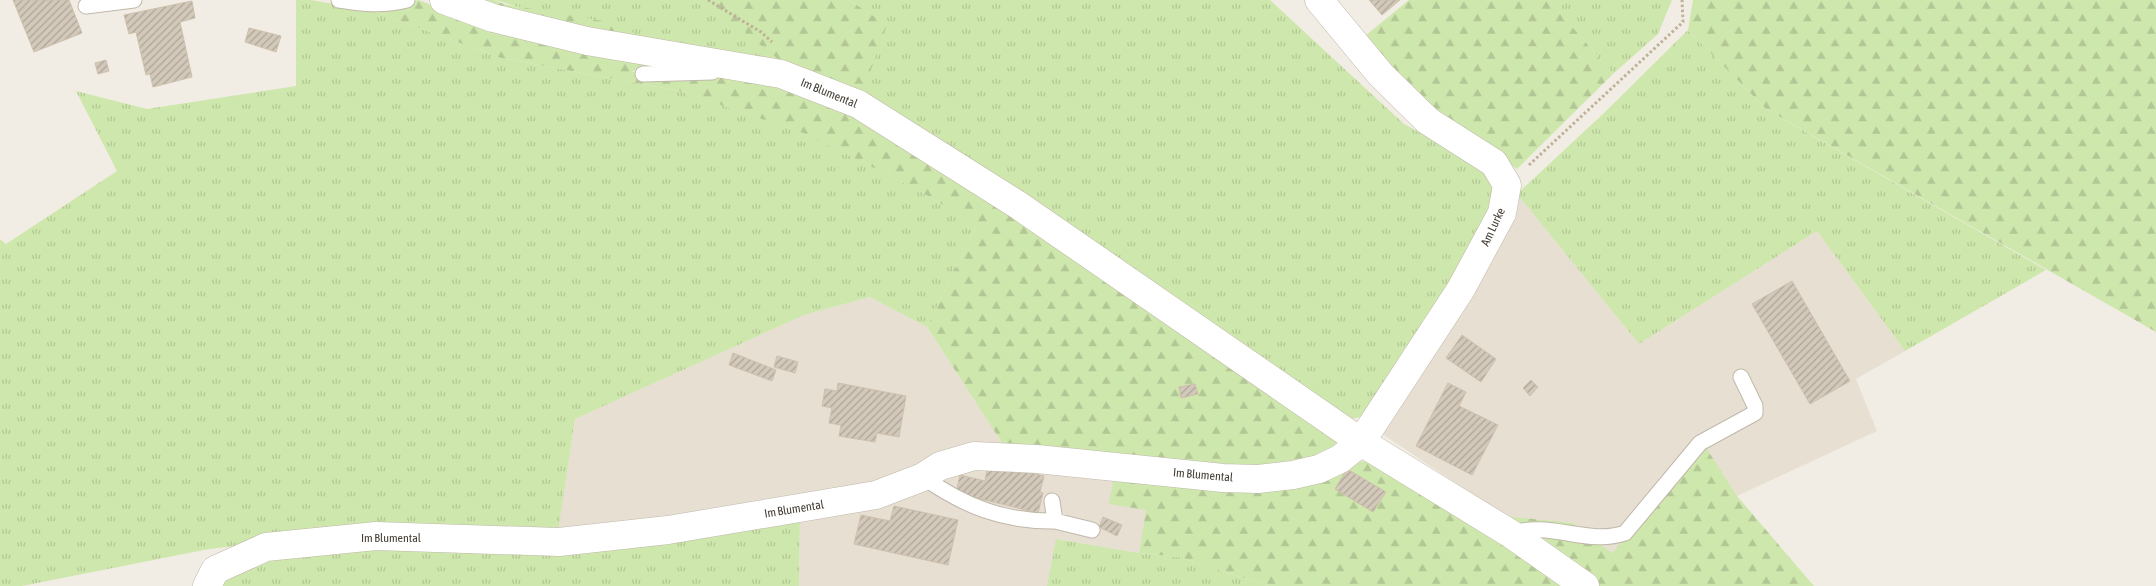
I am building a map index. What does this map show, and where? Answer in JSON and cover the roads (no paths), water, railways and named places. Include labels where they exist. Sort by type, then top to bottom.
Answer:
[{"type":"street","name":"Im Blumental","points":[[444,0],[493,18],[587,41],[781,74],[858,104],[1018,205],[1361,442],[1511,534],[1585,586]]},
{"type":"street","name":"Am Lurke","points":[[1318,0],[1381,75],[1421,115],[1494,163],[1507,184],[1502,213],[1461,289],[1361,442]]},
{"type":"street","name":"Im Blumental","points":[[211,578],[266,547],[376,536],[559,542],[668,530],[876,495],[923,477],[940,466],[974,456],[1037,459],[1223,478],[1258,479],[1293,476],[1319,469],[1340,459],[1361,442]]},
{"type":"lane","points":[[86,6],[134,0]]},
{"type":"lane","points":[[339,0],[369,5],[388,5],[407,0]]},
{"type":"lane","points":[[643,74],[713,72],[715,64]]},
{"type":"lane","points":[[1511,534],[1538,528],[1569,535],[1594,537],[1613,537],[1625,533],[1700,443],[1754,413],[1755,406],[1741,377]]},
{"type":"lane","points":[[923,477],[946,494],[976,508],[1026,521],[1055,520],[1092,530]]},
{"type":"lane","points":[[1052,501],[1055,520]]}]
